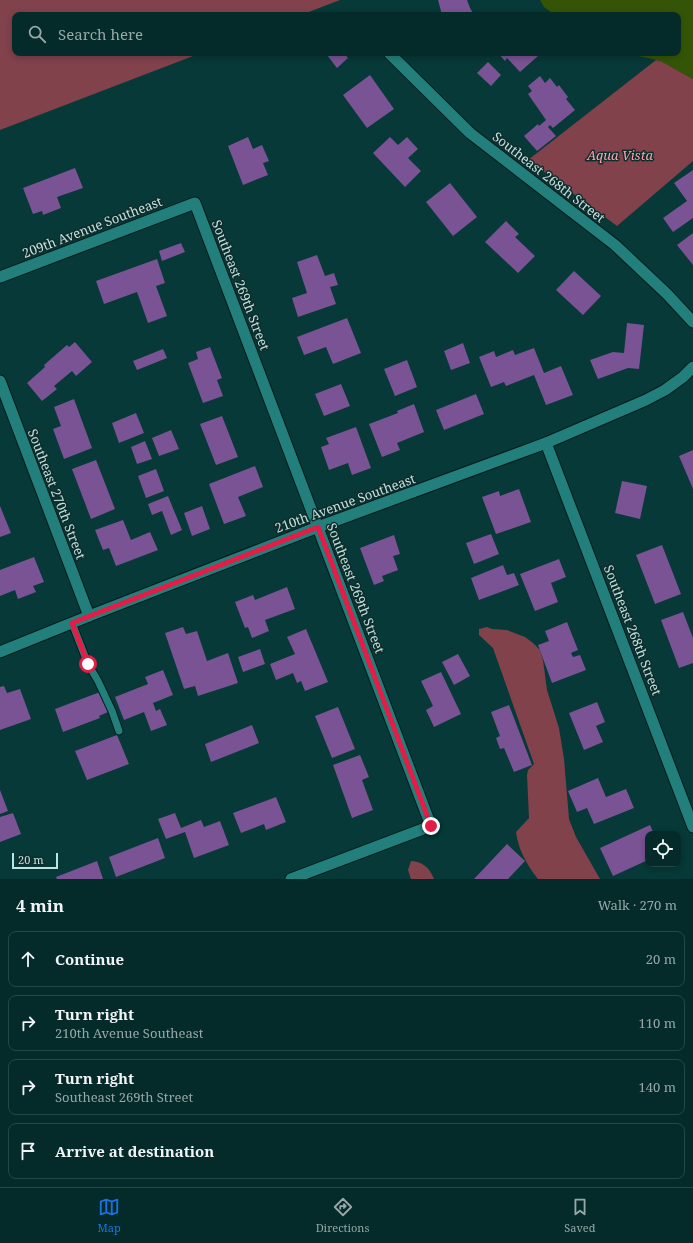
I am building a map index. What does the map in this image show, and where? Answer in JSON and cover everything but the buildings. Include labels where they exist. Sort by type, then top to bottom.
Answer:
[{"type":"street","name":"Southeast 268th Street","points":[[392,56],[470,133],[615,246],[667,294],[693,322]]},
{"type":"street","name":"209th Avenue Southeast","points":[[0,277],[195,203]]},
{"type":"street","name":"Southeast 269th Street","points":[[195,203],[431,826],[292,879]]},
{"type":"street","name":"210th Avenue Southeast","points":[[0,652],[318,527],[546,443],[665,390],[683,377],[693,367]]},
{"type":"street","name":"Southeast 270th Street","points":[[0,382],[89,616]]},
{"type":"street","name":"Southeast 268th Street","points":[[546,443],[693,827]]},
{"type":"lane","points":[[72,623],[88,664],[112,710],[119,731]]},
{"type":"green space","points":[[0,0],[340,0],[309,12],[12,12],[12,56],[193,56],[0,130]]},
{"type":"green space","name":"Aqua Vista","points":[[656,60],[661,61],[693,79],[693,161],[617,226],[528,160]]},
{"type":"green space","points":[[487,627],[492,629],[507,630],[525,637],[540,650],[543,660],[547,690],[559,728],[564,759],[569,819],[576,837],[600,879],[538,879],[521,851],[516,832],[529,818],[527,775],[528,770],[534,764],[493,648],[479,635],[479,629]]},
{"type":"green space","points":[[411,861],[425,866],[430,871],[434,879],[411,879],[408,870]]},
{"type":"shaded area","points":[[540,0],[693,0],[693,79],[661,61],[638,56],[681,56],[681,12],[551,12],[544,7]]},
{"type":"route","points":[[88,664],[72,623],[318,527],[431,826]]}]
